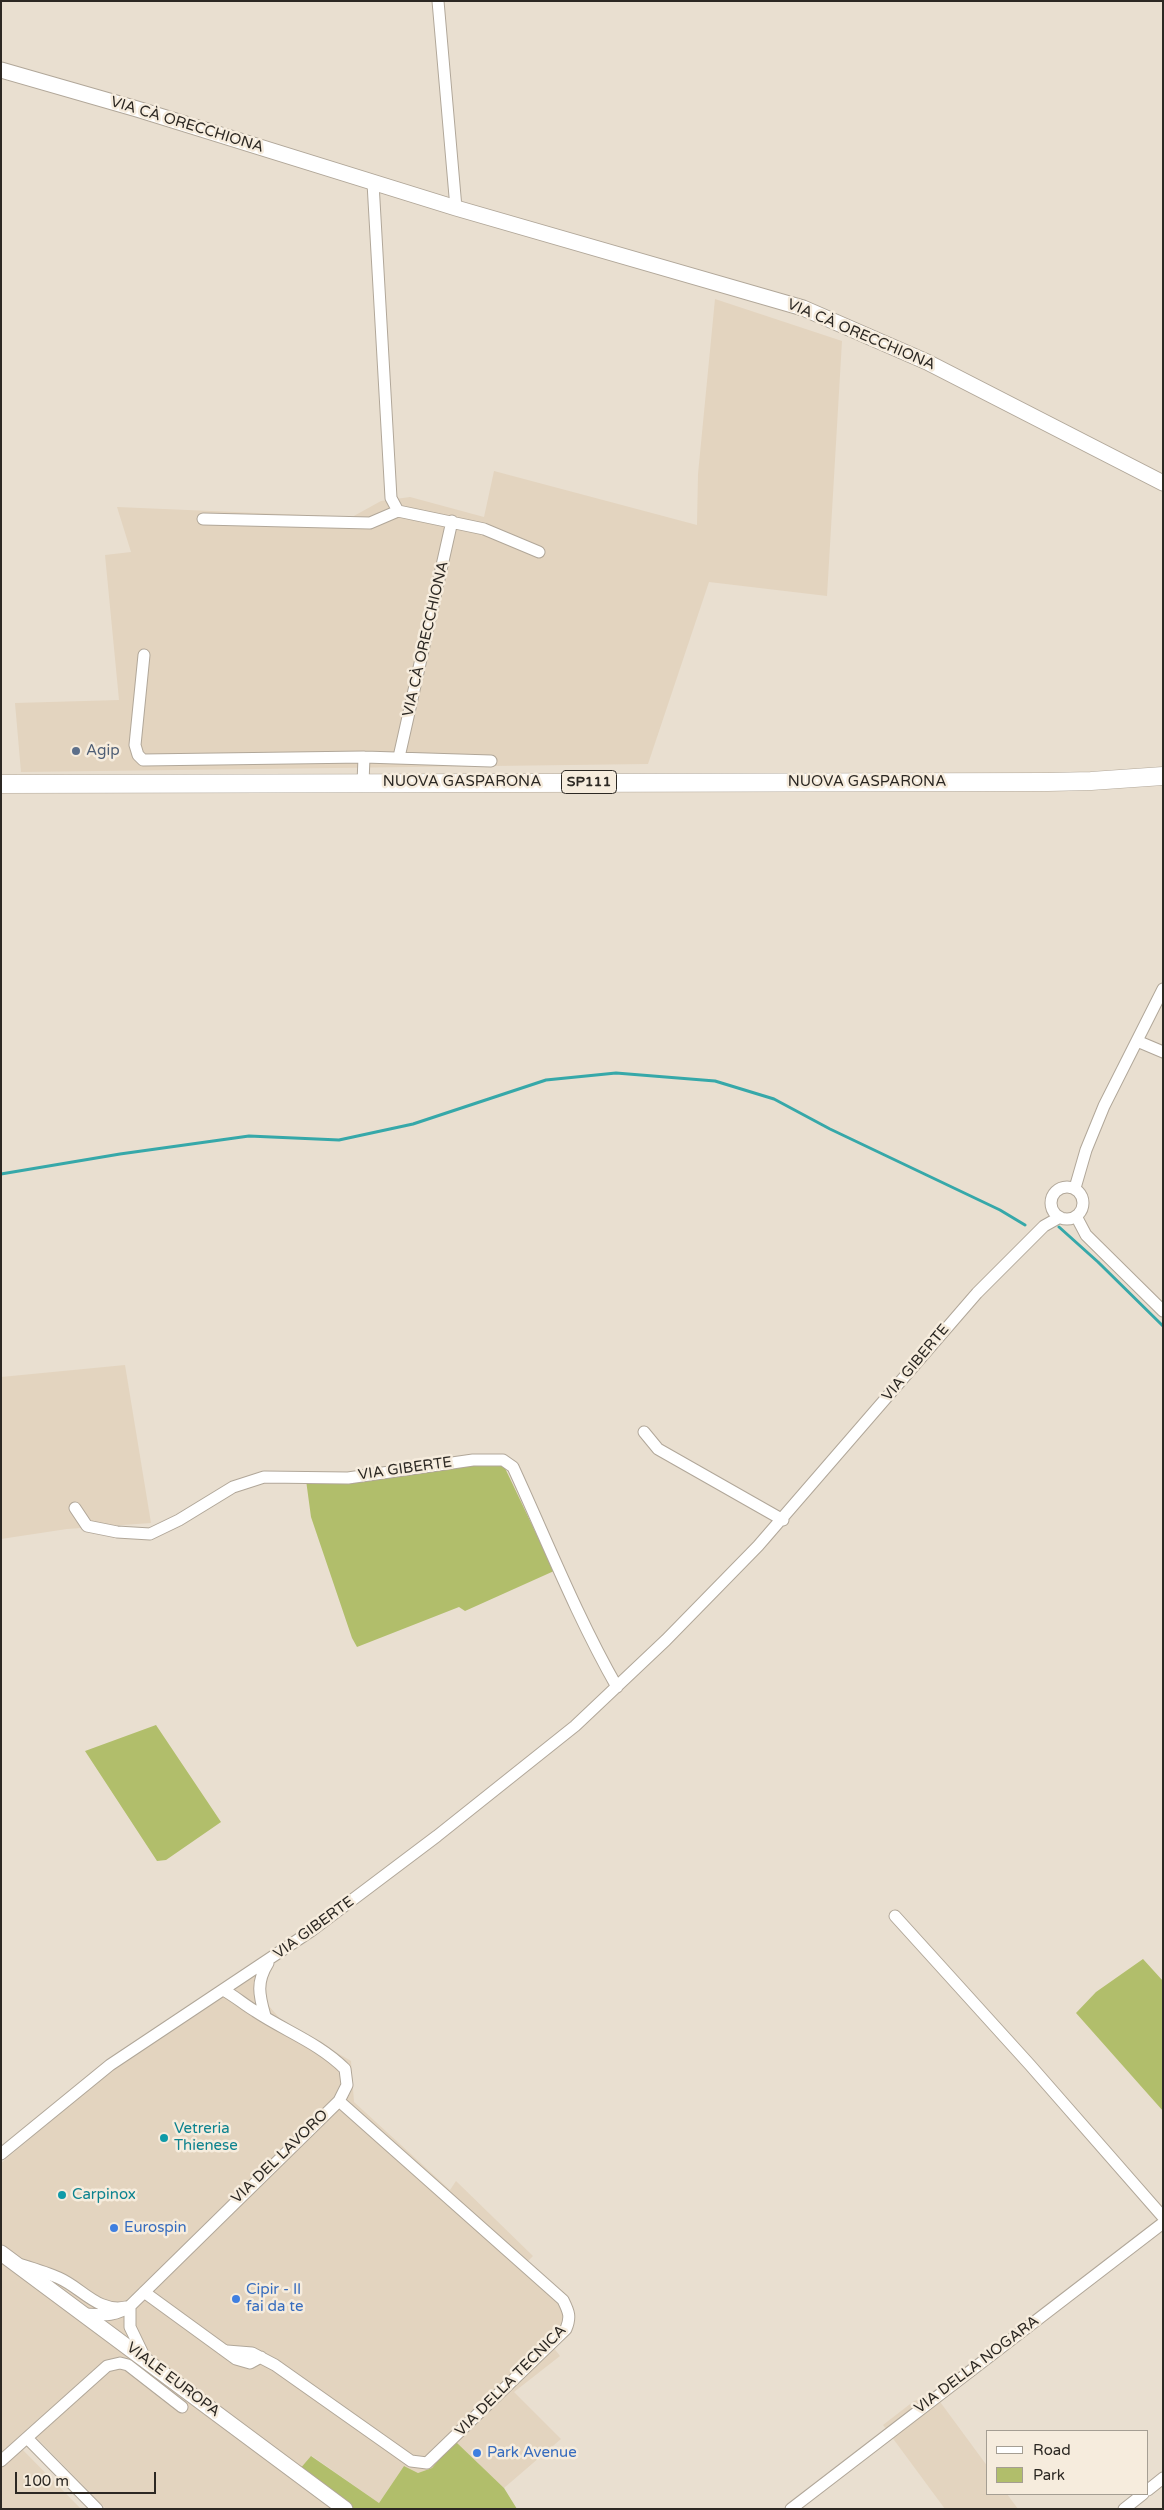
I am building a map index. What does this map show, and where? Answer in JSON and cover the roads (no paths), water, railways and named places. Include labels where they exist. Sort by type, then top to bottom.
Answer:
[{"type":"main road","name":"VIA CÀ ORECCHIONA","points":[[1,70],[137,109],[456,208],[803,308],[927,362],[1163,482]]},
{"type":"main road","name":"NUOVA GASPARONA","points":[[6,784],[1056,782],[1163,776]]},
{"type":"main road","name":"VIALE EUROPA","points":[[7,2257],[345,2509]]},
{"type":"street","points":[[438,1],[456,208]]},
{"type":"street","points":[[373,183],[391,498],[398,511]]},
{"type":"street","points":[[203,519],[370,523],[398,511],[484,529],[539,552]]},
{"type":"street","name":"VIA CÀ ORECCHIONA","points":[[399,757],[452,521]]},
{"type":"street","points":[[144,655],[135,744],[138,755],[143,760],[399,757],[491,761]]},
{"type":"street","points":[[363,783],[364,757]]},
{"type":"street","points":[[1075,1188],[1086,1150],[1104,1106],[1163,989]]},
{"type":"street","points":[[1137,1041],[1163,1052]]},
{"type":"street","points":[[1064,1187],[1075,1188],[1082,1195],[1084,1204],[1076,1216],[1068,1219],[1060,1217],[1055,1213],[1051,1203],[1054,1193],[1064,1187]]},
{"type":"street","points":[[1076,1216],[1086,1235],[1163,1311]]},
{"type":"street","name":"VIA GIBERTE","points":[[1,2154],[110,2065],[270,1960],[437,1836],[575,1726],[617,1688],[783,1520],[976,1293],[1044,1226],[1060,1217]]},
{"type":"street","points":[[644,1432],[658,1449],[783,1520]]},
{"type":"street","name":"VIA GIBERTE","points":[[75,1508],[87,1526],[117,1532],[150,1534],[179,1520],[233,1487],[264,1476],[348,1478],[440,1463],[503,1460],[513,1467],[558,1565],[587,1636],[617,1688]]},
{"type":"street","points":[[895,1916],[1030,2065],[1163,2217]]},
{"type":"street","points":[[265,2016],[258,1994],[261,1975],[270,1960]]},
{"type":"street","points":[[238,1980],[258,1994]]},
{"type":"street","points":[[238,1980],[238,1993],[242,2002]]},
{"type":"street","name":"VIA DEL LAVORO","points":[[84,2314],[106,2316],[122,2312],[130,2306],[338,2101],[346,2085],[345,2069],[332,2055],[223,1990]]},
{"type":"street","name":"VIA DELLA TECNICA","points":[[144,2292],[226,2351],[252,2353],[261,2357],[411,2461],[427,2463],[566,2329],[570,2320],[569,2311],[562,2300],[338,2101]]},
{"type":"street","name":"VIA DELLA NOGARA","points":[[791,2509],[1163,2223]]},
{"type":"street","points":[[7,2257],[61,2279],[87,2298],[105,2306],[130,2306],[130,2327],[147,2361]]},
{"type":"street","points":[[1,2461],[107,2366],[120,2363],[128,2364],[182,2407]]},
{"type":"street","points":[[28,2438],[97,2509]]},
{"type":"street","points":[[1149,2489],[1163,2478]]},
{"type":"street","points":[[1124,2509],[1142,2495]]},
{"type":"waterway","points":[[1,1174],[120,1154],[249,1136],[339,1140],[413,1124],[546,1080],[616,1073],[715,1081],[774,1099],[830,1129],[1000,1210],[1025,1225]]},
{"type":"waterway","points":[[1059,1227],[1098,1262],[1163,1326]]},
{"type":"place","name":"Agip","points":[[76,751]]},
{"type":"place","name":"Vetreria Thienese","points":[[164,2138]]},
{"type":"place","name":"Carpinox","points":[[62,2195]]},
{"type":"place","name":"Eurospin","points":[[114,2228]]},
{"type":"place","name":"Cipir - Il fai da te","points":[[236,2299]]},
{"type":"place","name":"Park Avenue","points":[[477,2453]]}]
